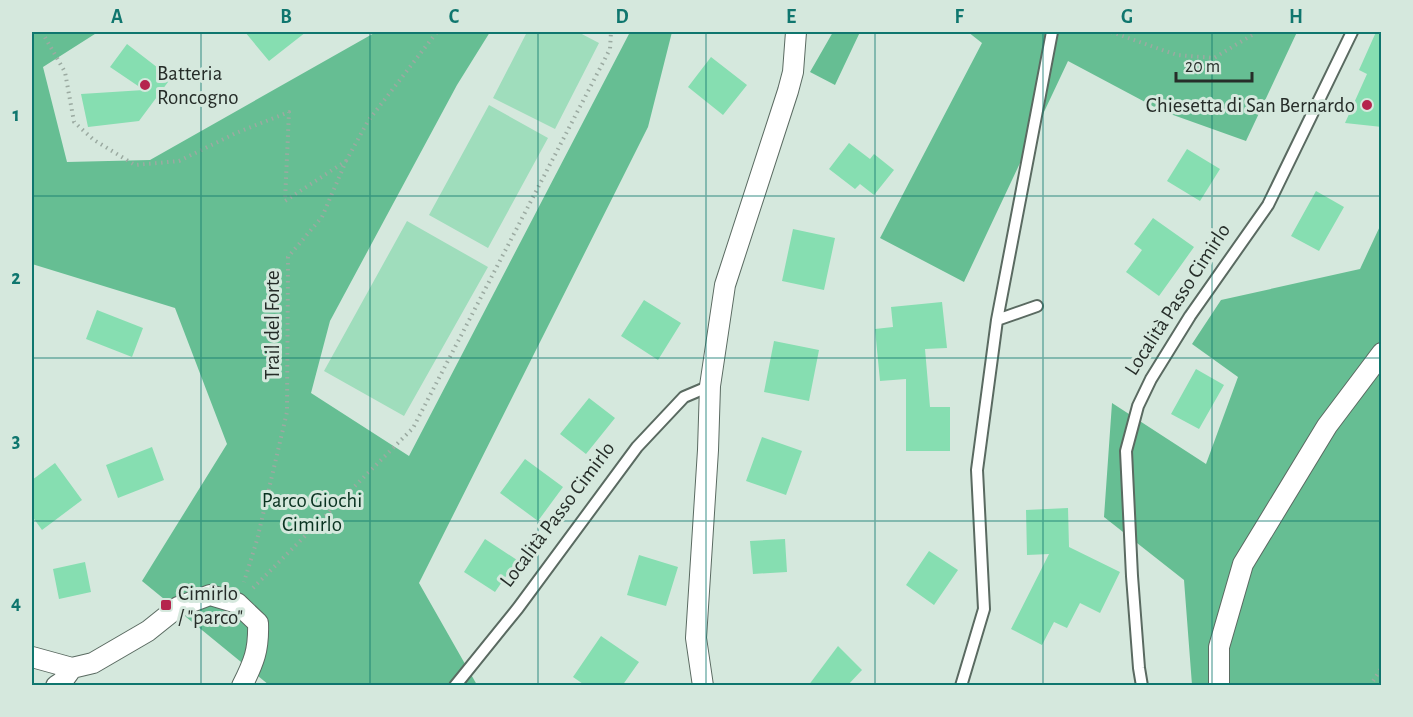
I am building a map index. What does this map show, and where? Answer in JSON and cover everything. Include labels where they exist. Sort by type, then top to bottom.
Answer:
[{"type":"street","points":[[703,686],[696,638],[710,386],[725,285],[788,91],[793,72],[796,32]]},
{"type":"street","points":[[1219,686],[1219,647],[1243,564],[1328,426],[1382,353]]},
{"type":"street","points":[[32,657],[72,668],[93,663],[139,637],[186,603],[210,596],[237,603],[258,622],[259,645],[254,662],[242,686]]},
{"type":"street","points":[[56,686],[62,682],[72,668]]},
{"type":"lane","points":[[962,686],[984,609],[977,470],[997,320],[1052,32]]},
{"type":"lane","name":"Località Passo Cimirlo","points":[[1142,686],[1132,576],[1126,451],[1138,406],[1151,379],[1190,316],[1268,205],[1352,32]]},
{"type":"lane","points":[[997,320],[1037,306]]},
{"type":"lane","name":"Località Passo Cimirlo","points":[[455,686],[518,608],[637,447],[684,397],[710,386]]},
{"type":"path","points":[[42,32],[65,72],[74,122],[94,140],[135,165],[179,161],[236,133],[289,112],[285,201],[346,161]]},
{"type":"path","name":"Trail del Forte","points":[[237,603],[257,540],[287,412],[288,257],[322,217],[346,161],[368,121],[437,32]]},
{"type":"path","points":[[237,603],[413,428],[610,50],[610,32]]},
{"type":"path","points":[[1111,32],[1177,55],[1214,58],[1257,32]]},
{"type":"path","points":[[1370,686],[1382,667]]},
{"type":"green space","name":"Parco Giochi Cimirlo","points":[[32,32],[98,32],[43,67],[67,162],[150,160],[376,32],[490,32],[457,85],[330,321],[311,393],[409,456],[630,32],[672,32],[648,127],[419,583],[477,685],[269,685],[142,581],[227,444],[175,308],[32,264]]},
{"type":"green space","points":[[527,32],[578,32],[599,43],[555,129],[493,98]]},
{"type":"green space","points":[[833,32],[860,32],[835,85],[810,72]]},
{"type":"green space","points":[[968,32],[1297,32],[1246,141],[1162,111],[1068,61],[964,282],[880,238],[982,43]]},
{"type":"green space","points":[[489,105],[548,138],[488,248],[429,215]]},
{"type":"green space","points":[[407,221],[488,267],[404,416],[324,371]]},
{"type":"green space","points":[[1381,224],[1381,685],[1192,685],[1184,580],[1104,517],[1112,403],[1206,464],[1238,377],[1192,344],[1221,300],[1360,269]]},
{"type":"building","points":[[245,32],[306,32],[269,61]]},
{"type":"building","name":"Chiesetta di San Bernardo","points":[[1376,32],[1382,32],[1382,127],[1345,123],[1367,74],[1359,70]]},
{"type":"building","name":"Batteria Roncogno","points":[[127,44],[171,78],[139,121],[88,127],[81,94],[144,90],[110,67]]},
{"type":"building","points":[[711,57],[747,85],[723,115],[688,87]]},
{"type":"building","points":[[849,143],[870,159],[874,154],[894,170],[874,195],[860,184],[855,189],[829,169]]},
{"type":"building","points":[[1187,149],[1220,169],[1200,201],[1167,181]]},
{"type":"building","points":[[1316,191],[1344,207],[1319,251],[1291,236]]},
{"type":"building","points":[[1153,218],[1194,247],[1159,296],[1126,272],[1142,250],[1134,244]]},
{"type":"building","points":[[793,229],[835,238],[824,290],[782,281]]},
{"type":"building","points":[[644,300],[681,323],[658,360],[621,336]]},
{"type":"building","points":[[942,302],[947,348],[925,349],[930,407],[950,407],[950,451],[906,451],[906,379],[880,381],[875,329],[893,327],[891,307]]},
{"type":"building","points":[[97,310],[143,328],[132,357],[86,339]]},
{"type":"building","points":[[774,341],[819,350],[809,401],[764,392]]},
{"type":"building","points":[[1196,369],[1224,385],[1199,429],[1171,414]]},
{"type":"building","points":[[589,398],[615,418],[586,454],[560,434]]},
{"type":"building","points":[[762,437],[802,451],[786,495],[746,481]]},
{"type":"building","points":[[152,447],[164,480],[118,498],[106,465]]},
{"type":"building","points":[[525,459],[563,487],[538,521],[500,493]]},
{"type":"building","points":[[55,463],[82,500],[42,530],[32,516],[32,480]]},
{"type":"building","points":[[1068,508],[1069,547],[1120,572],[1100,613],[1080,603],[1067,628],[1054,622],[1042,645],[1011,629],[1049,554],[1027,555],[1026,510]]},
{"type":"building","points":[[485,539],[517,560],[495,592],[464,572]]},
{"type":"building","points":[[785,539],[787,572],[753,574],[750,541]]},
{"type":"building","points":[[929,551],[958,570],[934,605],[906,585]]},
{"type":"building","points":[[639,555],[678,567],[666,606],[627,595]]},
{"type":"building","points":[[85,562],[91,592],[59,599],[53,569]]},
{"type":"building","points":[[601,636],[639,662],[622,686],[586,686],[573,677]]},
{"type":"building","points":[[838,646],[862,670],[847,686],[808,686]]},
{"type":"place","name":"Batteria Roncogno","points":[[145,85]]},
{"type":"place","name":"Chiesetta di San Bernardo","points":[[1367,105]]},
{"type":"place","name":"Cimirlo / \"parco\"","points":[[166,605]]}]
